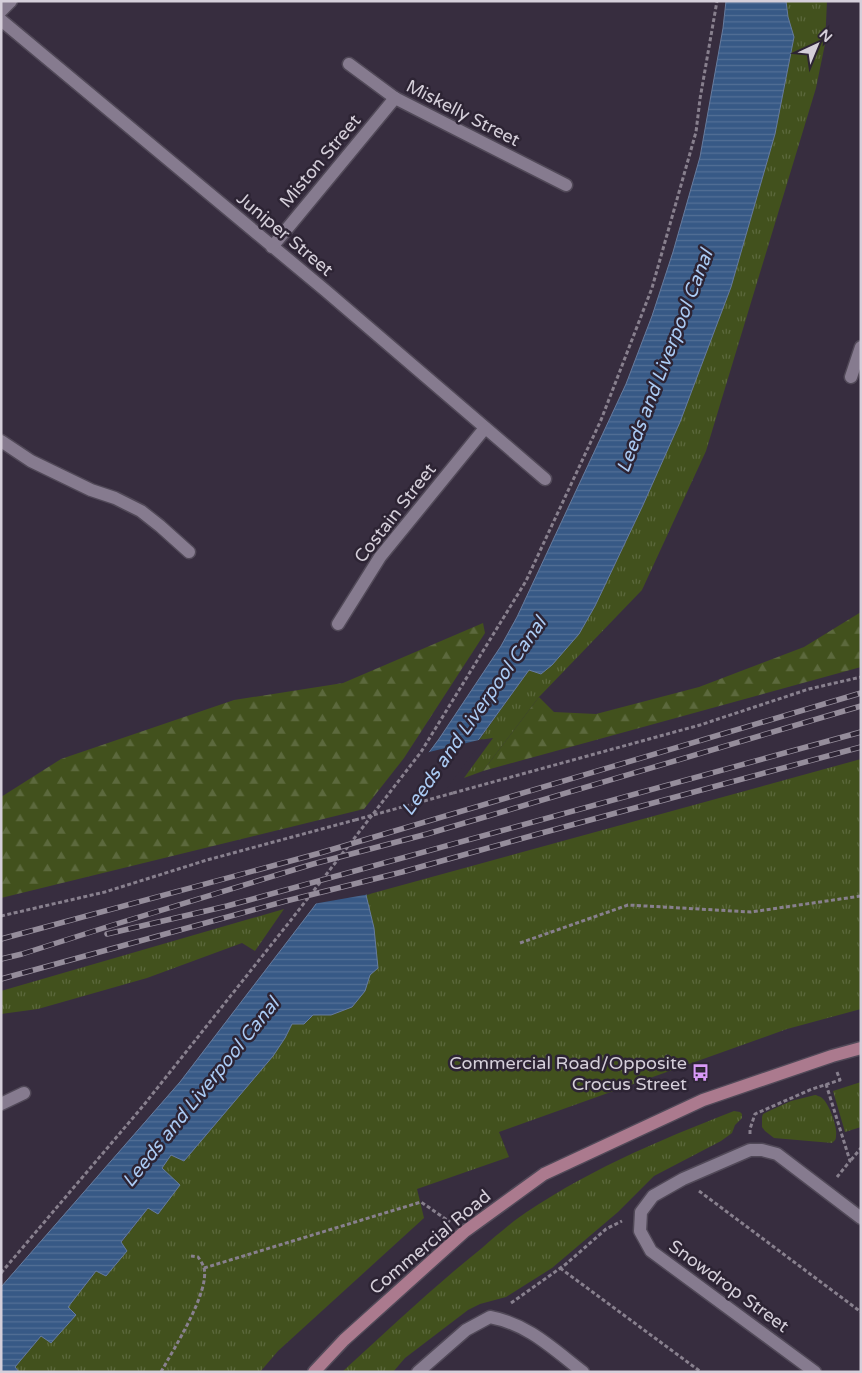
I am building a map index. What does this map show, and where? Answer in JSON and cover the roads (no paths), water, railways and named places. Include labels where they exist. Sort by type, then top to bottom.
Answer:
[{"type":"main road","name":"Commercial Road","points":[[314,1372],[344,1340],[464,1232],[544,1174],[703,1100],[861,1048]]},
{"type":"street","points":[[1,11],[11,1]]},
{"type":"street","name":"Juniper Street","points":[[1,20],[326,291],[545,479]]},
{"type":"street","name":"Miskelly Street","points":[[349,64],[395,98],[566,185]]},
{"type":"street","name":"Miston Street","points":[[272,247],[395,98]]},
{"type":"street","points":[[852,376],[861,346]]},
{"type":"street","name":"Costain Street","points":[[338,624],[380,557],[486,428]]},
{"type":"street","points":[[1,441],[31,461],[91,490],[116,498],[141,511],[189,552]]},
{"type":"street","points":[[1,1104],[24,1093]]},
{"type":"street","name":"Snowdrop Street","points":[[815,1372],[651,1251],[640,1231],[640,1212],[653,1196],[683,1179],[750,1150],[762,1150],[776,1154],[861,1218]]},
{"type":"street","points":[[418,1372],[466,1330],[490,1316],[504,1319],[530,1331],[583,1372]]},
{"type":"water","name":"Leeds and Liverpool Canal","points":[[726,1],[786,1],[788,17],[794,37],[775,134],[731,287],[680,422],[595,606],[579,634],[552,665],[541,674],[529,670],[366,895],[374,928],[378,968],[370,975],[365,991],[352,1007],[331,1015],[313,1015],[304,1024],[292,1024],[273,1056],[184,1161],[171,1155],[162,1168],[180,1185],[158,1214],[148,1208],[121,1242],[127,1251],[106,1276],[96,1271],[68,1307],[76,1315],[51,1343],[41,1336],[15,1367],[19,1372],[1,1372],[1,1287],[180,1082],[439,739],[501,646],[517,617],[626,384],[652,316],[673,252],[700,157]]},
{"type":"railway","points":[[1,939],[320,853],[861,693]]},
{"type":"railway","points":[[1,959],[313,864],[427,834],[861,706]]},
{"type":"railway","points":[[107,934],[227,906],[861,732]]},
{"type":"railway","points":[[1,979],[861,747]]},
{"type":"place","name":"Commercial Road/Opposite Crocus Street","points":[[701,1073]]}]
